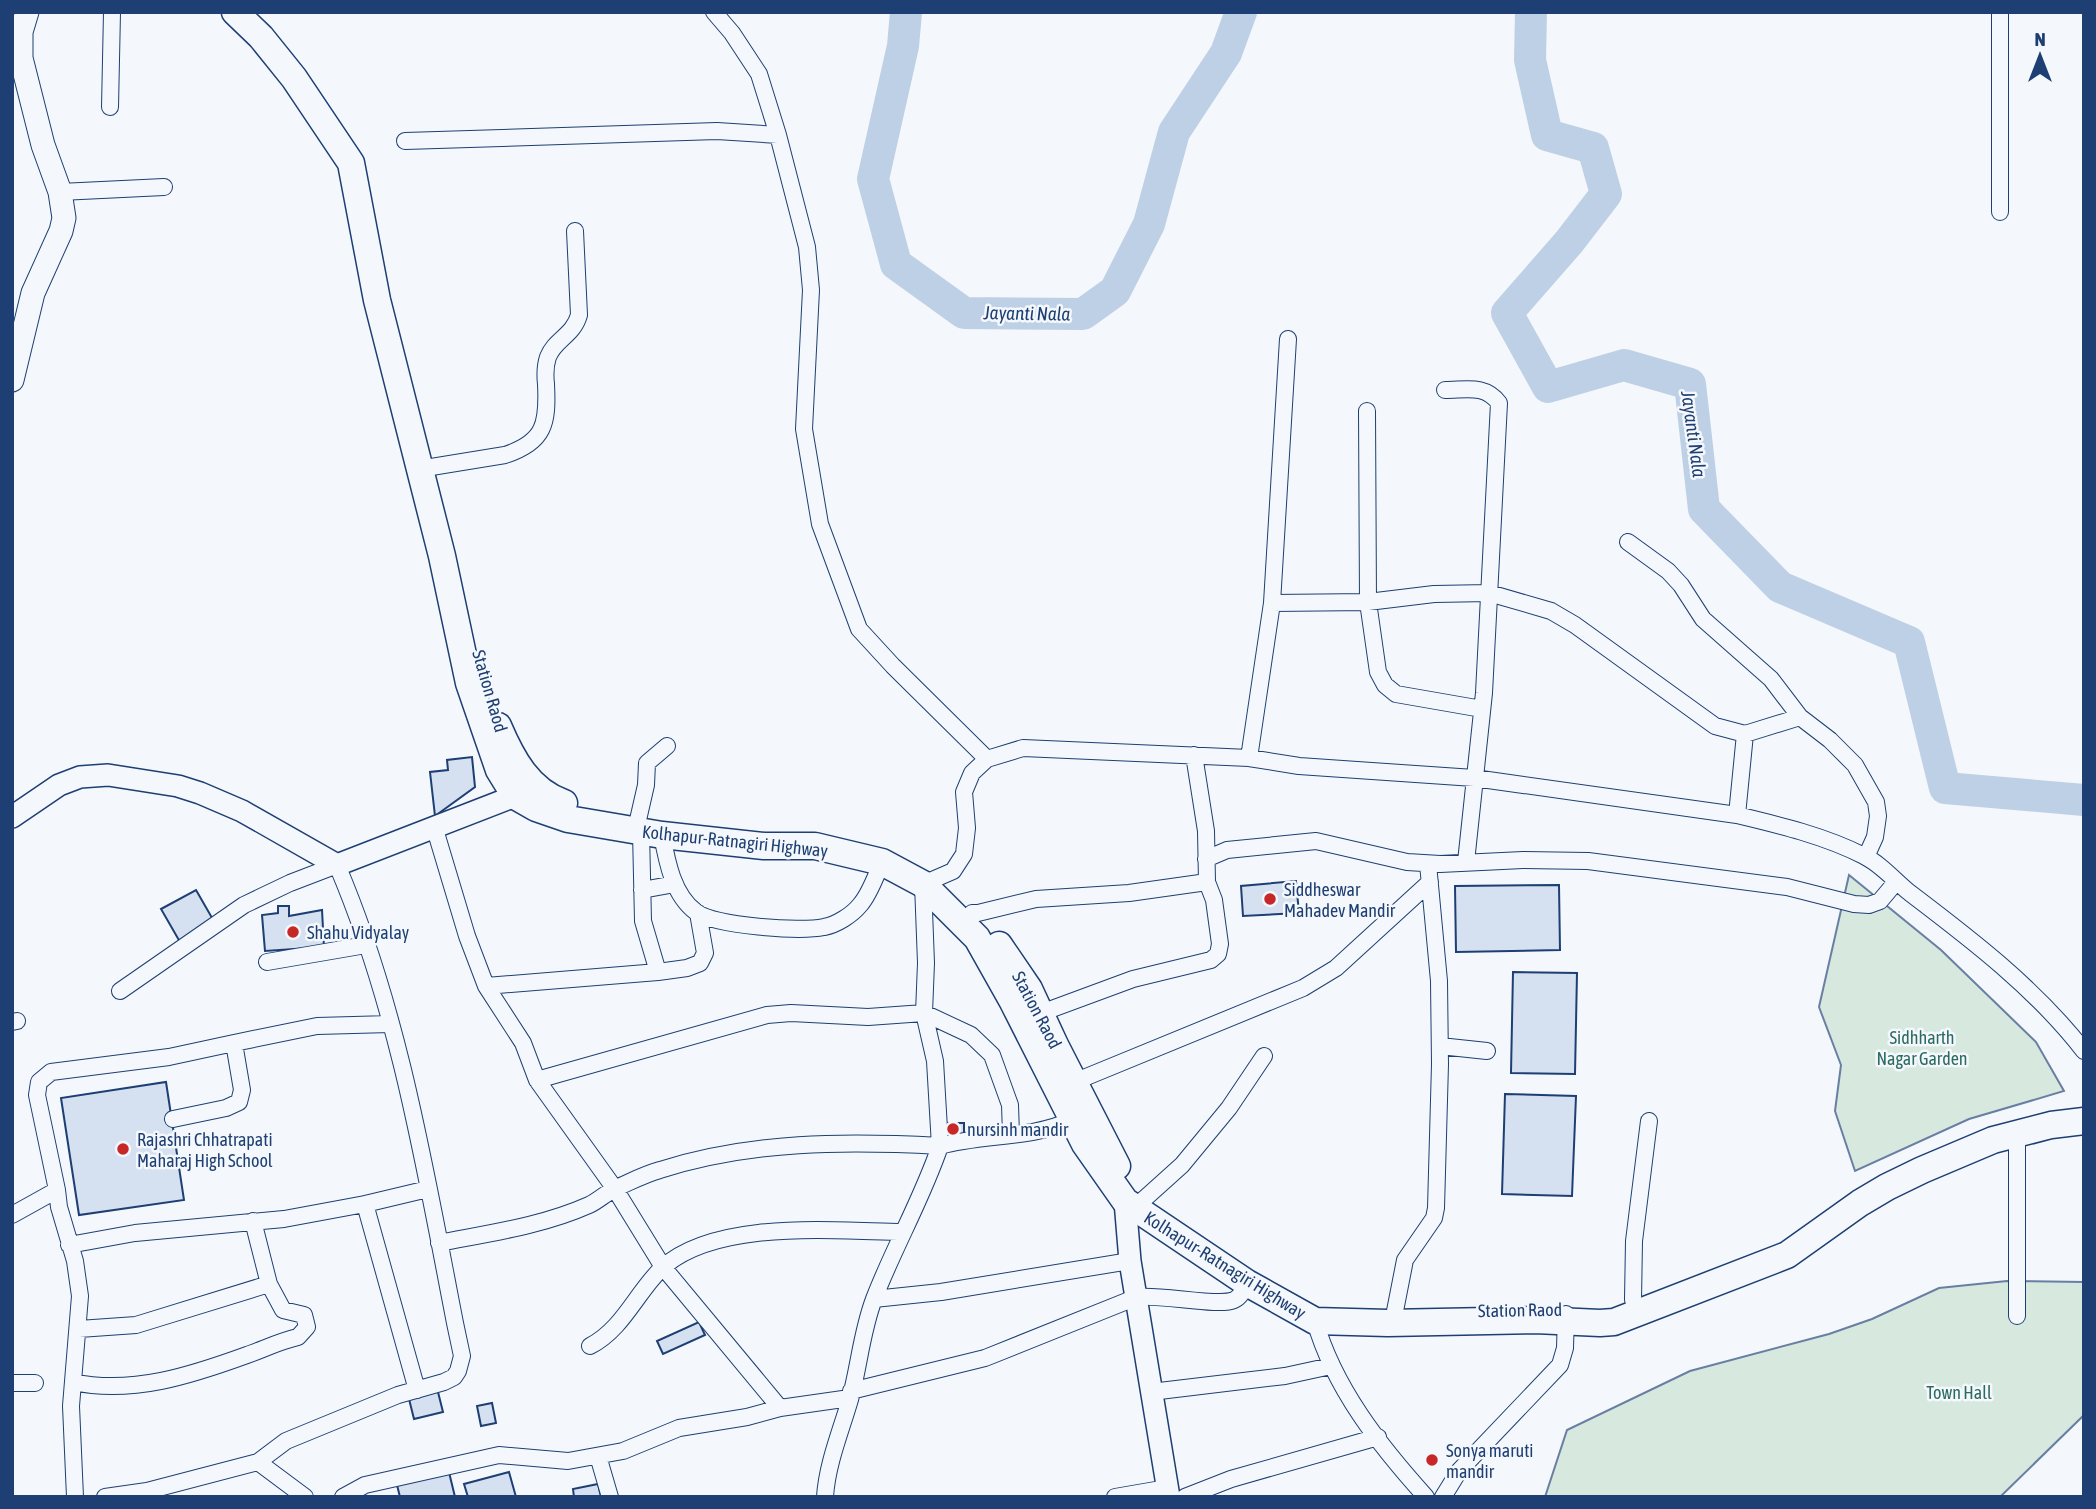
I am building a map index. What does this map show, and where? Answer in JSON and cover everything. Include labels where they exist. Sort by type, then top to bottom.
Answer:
[{"type":"highway","name":"Station Raod","points":[[235,12],[261,37],[294,78],[351,163],[384,253],[426,467],[461,566],[494,718],[522,788]]},
{"type":"highway","name":"Kolhapur-Ratnagiri Highway","points":[[522,788],[554,816],[764,846],[815,846],[882,862],[929,880],[977,938],[1013,1002],[1087,1148],[1134,1201],[1247,1283],[1315,1321],[1388,1323],[1535,1320],[1566,1315],[1614,1322],[1787,1255],[1887,1187],[1993,1140],[2051,1125],[2084,1121]]},
{"type":"highway","name":"Station Raod","points":[[647,829],[814,834],[874,848],[956,893],[994,937],[1029,989],[1134,1201],[1317,1313],[1395,1311],[1566,1315],[1619,1307],[1769,1247],[1875,1178],[1945,1142],[2049,1111],[2084,1106]]},
{"type":"main road","points":[[12,380],[33,293],[61,232],[64,218],[60,192],[43,145],[21,58],[21,32],[27,12]]},
{"type":"street","points":[[110,107],[112,12]]},
{"type":"street","points":[[714,12],[732,33],[759,74],[807,247],[811,290],[804,429],[820,524],[859,629],[987,759]]},
{"type":"street","points":[[2000,12],[2000,212]]},
{"type":"street","points":[[405,141],[717,131],[778,135]]},
{"type":"street","points":[[60,192],[164,187]]},
{"type":"street","points":[[426,467],[472,462],[518,451],[539,434],[547,414],[545,378],[548,355],[555,345],[576,327],[579,315],[575,231]]},
{"type":"street","points":[[1249,758],[1272,603],[1288,339]]},
{"type":"street","points":[[1445,390],[1481,389],[1492,394],[1499,403],[1482,709],[1466,862]]},
{"type":"street","points":[[1367,411],[1368,602],[1378,672],[1385,685],[1396,694],[1482,709]]},
{"type":"street","points":[[1628,542],[1675,578],[1703,619],[1771,679],[1800,718],[1830,740],[1855,765],[1875,802],[1878,816],[1875,837],[1866,857]]},
{"type":"street","points":[[1272,603],[1368,602],[1434,594],[1489,593],[1550,611],[1575,625],[1716,726],[1727,731],[1745,734],[1800,718]]},
{"type":"street","points":[[1737,815],[1745,734]]},
{"type":"street","points":[[658,972],[643,921],[646,785],[647,762],[667,746]]},
{"type":"street","points":[[825,1497],[874,1299],[902,1232],[931,1173],[940,1146],[935,1061],[924,1013],[929,880],[953,871],[964,854],[967,828],[964,792],[972,773],[987,759],[1023,748],[1249,758],[1299,766],[1474,778],[1737,815],[1817,837],[1866,857],[2022,983],[2084,1051]]},
{"type":"street","points":[[1041,1013],[1122,983],[1211,960],[1218,954],[1220,944],[1214,900],[1208,882],[1206,831],[1194,755]]},
{"type":"street","points":[[12,817],[59,785],[80,777],[108,775],[178,786],[201,793],[242,811],[337,865],[352,899],[384,993],[462,1356],[454,1377],[355,1412],[286,1441],[258,1462],[147,1491],[105,1497]]},
{"type":"street","points":[[120,991],[244,905],[290,883],[522,788]]},
{"type":"street","points":[[434,826],[467,936],[486,986],[523,1043],[537,1080],[615,1189],[663,1267],[780,1408]]},
{"type":"street","points":[[647,829],[686,903],[698,913],[723,923],[824,928],[845,918],[861,905],[882,862]]},
{"type":"street","points":[[1206,859],[1236,849],[1316,841],[1407,862],[1428,864],[1588,861],[1787,887],[1854,904],[1869,905],[1880,901],[1896,882]]},
{"type":"street","points":[[1395,1311],[1405,1261],[1434,1219],[1436,1208],[1439,981],[1428,864]]},
{"type":"street","points":[[972,913],[1036,899],[1129,893],[1208,882]]},
{"type":"street","points":[[1074,1082],[1303,988],[1336,968],[1430,882]]},
{"type":"street","points":[[642,890],[675,884]]},
{"type":"street","points":[[486,986],[687,968],[700,963],[705,953],[698,913]]},
{"type":"street","points":[[267,962],[366,945]]},
{"type":"street","points":[[537,1080],[767,1015],[791,1013],[868,1017],[924,1013],[971,1035],[992,1055],[1010,1105],[1011,1134]]},
{"type":"street","points":[[75,1497],[71,1406],[80,1296],[75,1261],[58,1207],[57,1189],[37,1095],[39,1082],[51,1072],[169,1057],[317,1026],[390,1024]]},
{"type":"street","points":[[173,1119],[226,1108],[239,1102],[242,1090],[234,1043]]},
{"type":"street","points":[[1440,1046],[1487,1051]]},
{"type":"street","points":[[1174,1494],[1151,1392],[1130,1261],[1134,1201],[1182,1165],[1229,1108],[1264,1056]]},
{"type":"street","points":[[439,1243],[534,1224],[590,1204],[615,1189],[659,1170],[731,1153],[803,1144],[940,1146],[960,1140],[1054,1129],[1072,1120]]},
{"type":"street","points":[[1633,1300],[1634,1241],[1649,1121]]},
{"type":"street","points":[[2017,1134],[2017,1316]]},
{"type":"street","points":[[12,1215],[57,1189]]},
{"type":"street","points":[[69,1245],[135,1233],[284,1219],[428,1189]]},
{"type":"street","points":[[365,1204],[417,1390]]},
{"type":"street","points":[[73,1382],[117,1385],[176,1379],[298,1336],[307,1327],[304,1315],[283,1310],[269,1284],[253,1221]]},
{"type":"street","points":[[590,1346],[605,1339],[663,1267],[698,1247],[740,1236],[785,1231],[902,1232]]},
{"type":"street","points":[[874,1299],[941,1292],[1130,1261]]},
{"type":"street","points":[[343,1497],[365,1485],[499,1455],[568,1461],[623,1451],[679,1428],[747,1417],[850,1394],[985,1358],[1137,1297],[1152,1295],[1224,1302],[1240,1296],[1247,1283]]},
{"type":"street","points":[[79,1329],[136,1325],[269,1284]]},
{"type":"street","points":[[1443,1497],[1459,1471],[1560,1365],[1566,1348],[1566,1315]]},
{"type":"street","points":[[1315,1321],[1323,1350],[1358,1412],[1426,1497]]},
{"type":"street","points":[[1151,1392],[1285,1377],[1331,1366]]},
{"type":"street","points":[[12,1383],[35,1383]]},
{"type":"street","points":[[1115,1497],[1174,1494],[1269,1470],[1378,1437]]},
{"type":"street","points":[[598,1456],[610,1497]]},
{"type":"street","points":[[258,1462],[305,1497]]},
{"type":"green space","name":"Sidhharth Nagar Garden","points":[[1849,875],[1941,950],[2036,1042],[2064,1091],[1969,1119],[1855,1171],[1835,1111],[1841,1065],[1819,1007]]},
{"type":"green space","name":"Town Hall","points":[[2007,1281],[2084,1282],[2084,1415],[2000,1497],[1545,1497],[1567,1430],[1690,1371],[1829,1334],[1872,1319],[1939,1288]]},
{"type":"building","points":[[472,757],[475,787],[435,816],[430,772],[448,770],[447,760]]},
{"type":"building","name":"Siddheswar Mahadev Mandir","points":[[1296,881],[1299,913],[1243,916],[1241,886]]},
{"type":"building","points":[[1559,885],[1560,950],[1456,952],[1455,886]]},
{"type":"building","points":[[196,890],[215,923],[180,942],[161,909]]},
{"type":"building","name":"Shahu Vidyalay","points":[[278,906],[289,906],[289,916],[322,910],[324,947],[265,951],[262,915],[278,913]]},
{"type":"building","points":[[1513,972],[1577,973],[1575,1074],[1511,1073]]},
{"type":"building","name":"Rajashri Chhatrapati Maharaj High School","points":[[166,1082],[184,1200],[79,1215],[61,1098]]},
{"type":"building","points":[[1505,1094],[1576,1096],[1572,1196],[1502,1194]]},
{"type":"building","name":"nursinh mandir","points":[[942,1123],[964,1123],[964,1135],[942,1136]]},
{"type":"building","points":[[699,1322],[705,1335],[663,1354],[657,1341]]},
{"type":"building","points":[[437,1388],[443,1412],[414,1419],[408,1395]]},
{"type":"building","points":[[492,1403],[496,1423],[481,1426],[477,1406]]},
{"type":"building","points":[[448,1468],[455,1497],[400,1497],[396,1481]]},
{"type":"building","points":[[509,1472],[516,1497],[468,1497],[464,1484]]},
{"type":"building","points":[[598,1484],[601,1497],[574,1497],[573,1489]]},
{"type":"waterway","name":"Jayanti Nala","points":[[906,12],[903,46],[873,179],[896,264],[964,313],[1083,314],[1115,291],[1149,224],[1174,132],[1226,53],[1241,12]]},
{"type":"waterway","name":"Jayanti Nala","points":[[1531,12],[1530,60],[1547,135],[1593,148],[1606,194],[1569,242],[1507,313],[1548,387],[1624,365],[1690,384],[1704,509],[1780,587],[1909,642],[1945,788],[2084,800]]},
{"type":"place","name":"Siddheswar Mahadev Mandir","points":[[1270,899]]},
{"type":"place","name":"Shahu Vidyalay","points":[[293,932]]},
{"type":"place","name":"nursinh mandir","points":[[953,1129]]},
{"type":"place","name":"Rajashri Chhatrapati Maharaj High School","points":[[123,1149]]},
{"type":"place","name":"Sonya maruti mandir","points":[[1432,1460]]}]
